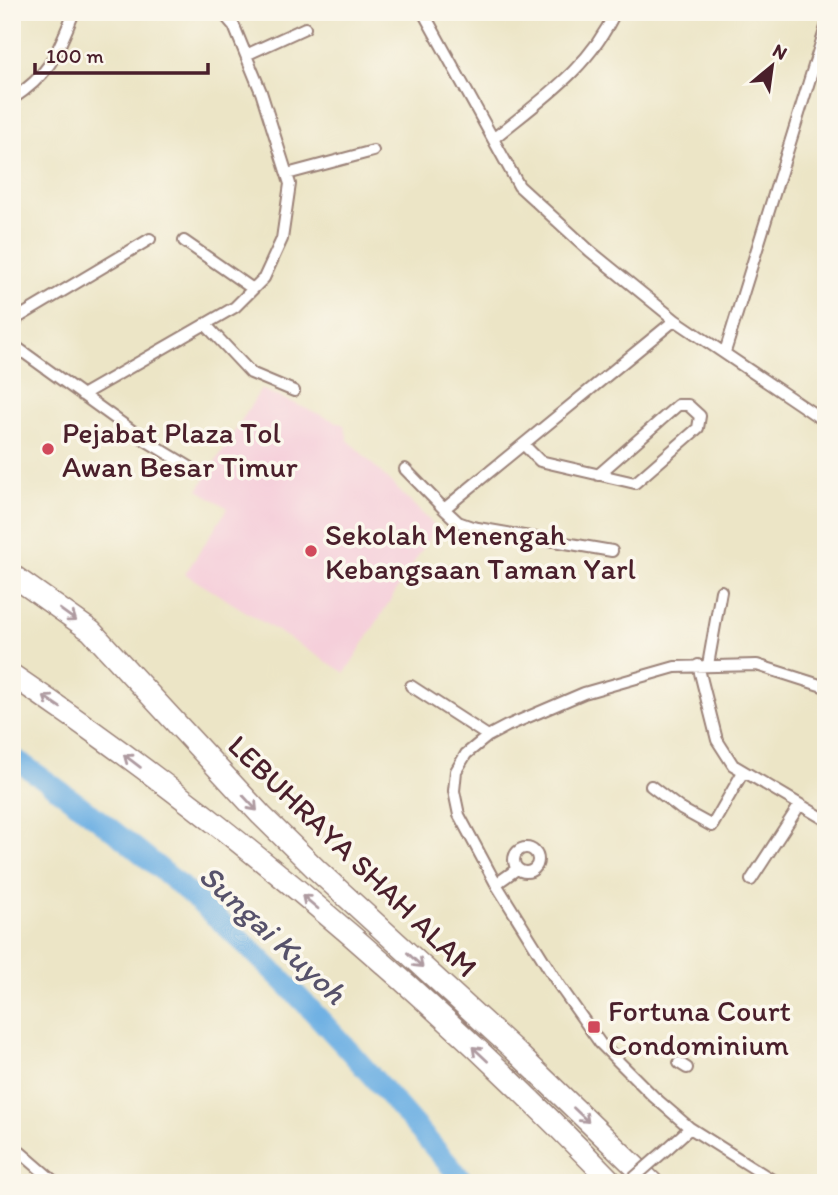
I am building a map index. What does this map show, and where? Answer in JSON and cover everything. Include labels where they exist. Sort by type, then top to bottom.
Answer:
[{"type":"highway","name":"LEBUHRAYA SHAH ALAM","points":[[12,575],[90,631],[261,815],[317,870],[512,1048],[652,1183]]},
{"type":"highway","name":"LEBUHRAYA SHAH ALAM","points":[[12,675],[75,718],[212,821],[353,937],[556,1124],[613,1183]]},
{"type":"street","points":[[12,99],[36,83],[50,65],[74,12]]},
{"type":"street","points":[[82,395],[235,307],[264,278],[282,239],[290,184],[246,55],[234,26],[222,12]]},
{"type":"street","points":[[423,12],[519,186],[590,251],[675,320],[826,422]]},
{"type":"street","points":[[493,139],[570,77],[603,40],[615,12]]},
{"type":"street","points":[[725,352],[826,27]]},
{"type":"street","points":[[246,55],[305,28]]},
{"type":"street","points":[[287,174],[373,151]]},
{"type":"street","points":[[12,327],[19,317],[150,239]]},
{"type":"street","points":[[184,241],[253,289]]},
{"type":"street","points":[[444,509],[675,320]]},
{"type":"street","points":[[205,324],[251,373],[294,391]]},
{"type":"street","points":[[12,344],[145,440],[198,471]]},
{"type":"street","points":[[524,445],[540,461],[635,484],[698,428],[700,416],[688,405],[678,405],[598,475]]},
{"type":"street","points":[[405,468],[458,522],[472,527],[612,551]]},
{"type":"street","points":[[721,591],[703,665],[717,740],[733,765],[826,820]]},
{"type":"street","points":[[777,1183],[690,1128],[654,1097],[600,1043],[559,985],[496,884],[459,815],[454,791],[456,772],[467,754],[488,736],[584,693],[676,667],[757,665],[826,687]]},
{"type":"street","points":[[411,686],[488,736]]},
{"type":"street","points":[[651,786],[681,809],[712,826],[743,772]]},
{"type":"street","points":[[751,880],[799,806]]},
{"type":"street","points":[[496,884],[517,869]]},
{"type":"street","points":[[628,1183],[690,1128]]},
{"type":"street","points":[[12,1145],[55,1183]]},
{"type":"shaded area","name":"Sekolah Menengah Kebangsaan Taman Yarl","points":[[261,389],[344,425],[348,440],[436,527],[345,673],[185,574],[228,508],[198,490]]},
{"type":"waterway","name":"Sungai Kuyoh","points":[[12,757],[143,855],[226,927],[305,1003],[465,1183]]},
{"type":"place","name":"Pejabat Plaza Tol Awan Besar Timur","points":[[48,449]]},
{"type":"place","name":"Sekolah Menengah Kebangsaan Taman Yarl","points":[[311,551]]},
{"type":"place","name":"Fortuna Court Condominium","points":[[594,1027]]}]
